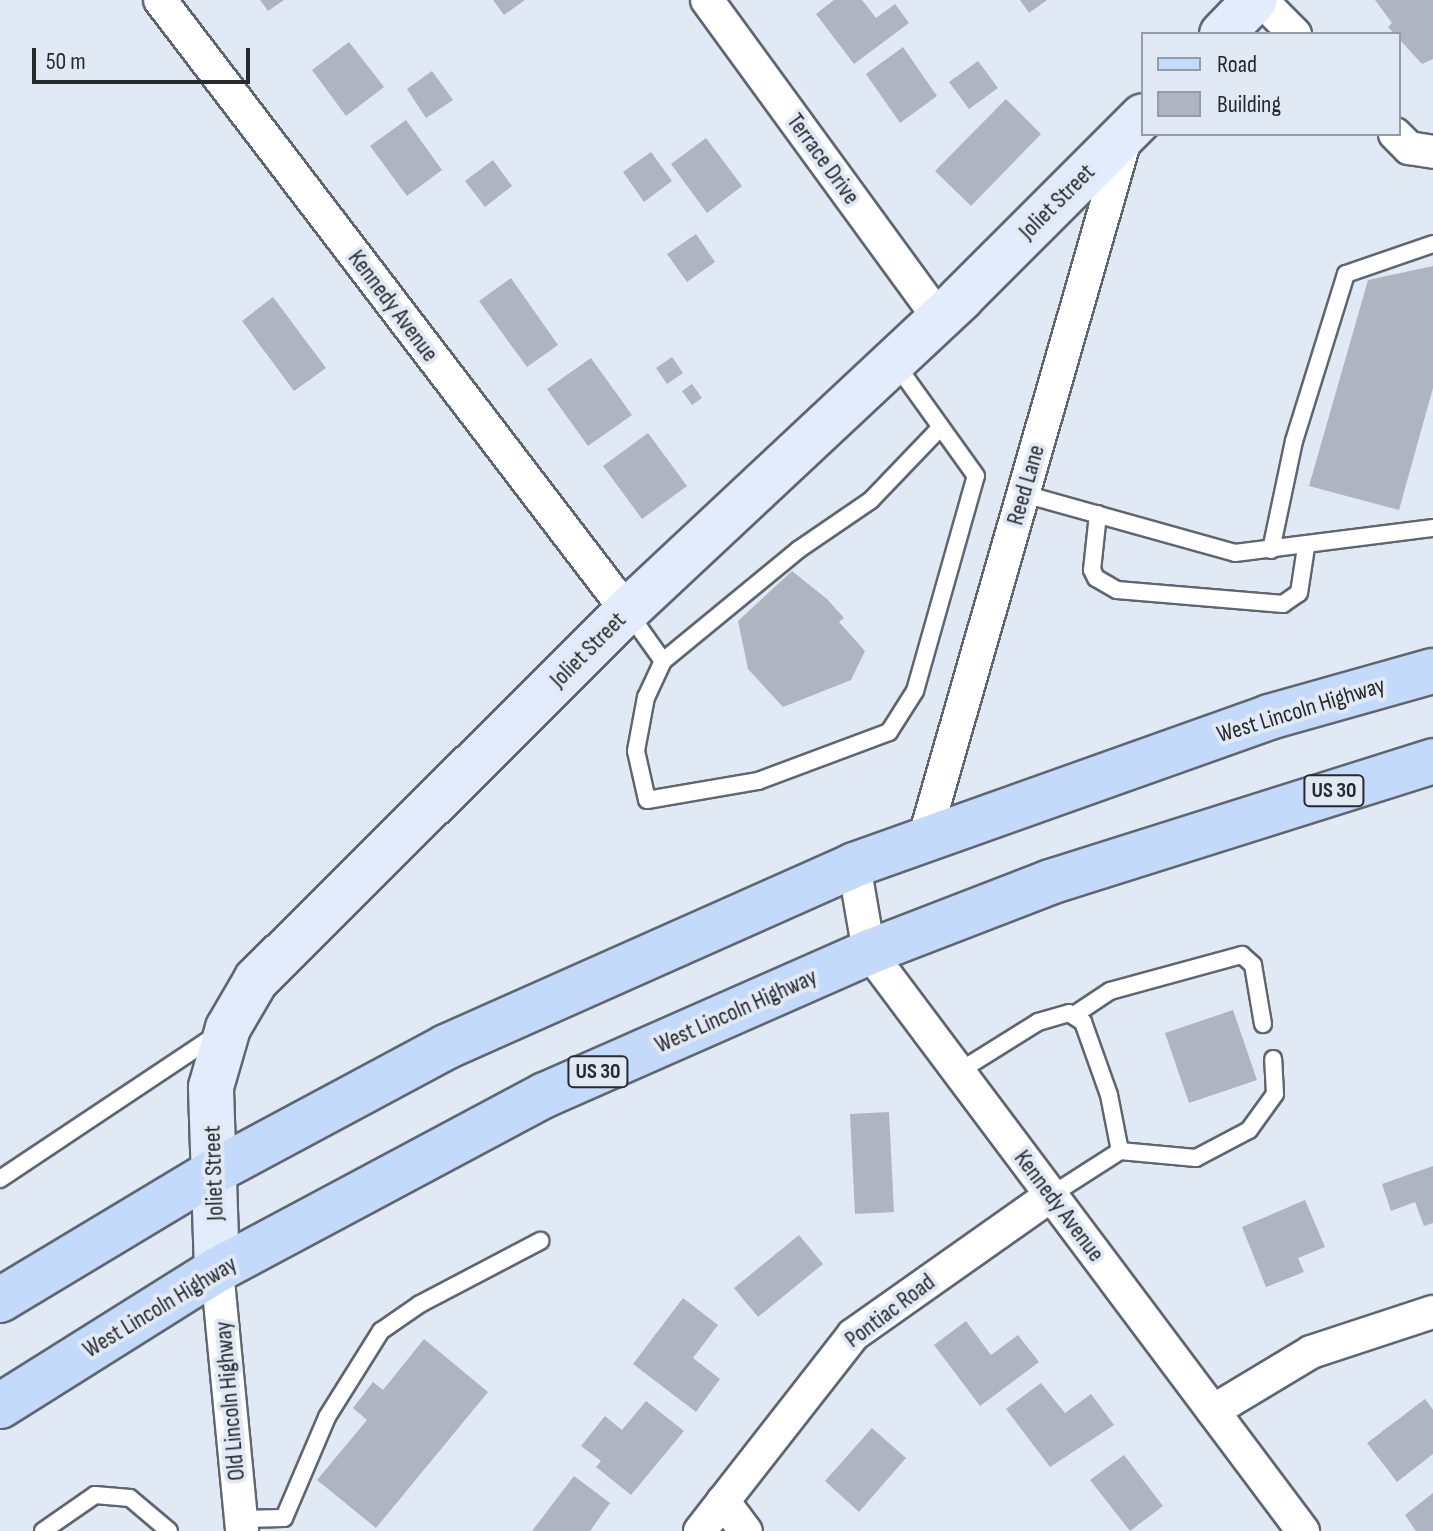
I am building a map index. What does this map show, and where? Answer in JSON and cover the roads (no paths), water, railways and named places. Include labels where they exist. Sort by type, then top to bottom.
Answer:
[{"type":"main road","name":"West Lincoln Highway","points":[[0,1300],[213,1172],[446,1047],[854,865],[925,836],[1269,717],[1433,671]]},
{"type":"main road","name":"West Lincoln Highway","points":[[0,1406],[217,1270],[545,1095],[869,952],[1050,882],[1433,761]]},
{"type":"street","name":"Kennedy Avenue","points":[[160,0],[627,611]]},
{"type":"street","name":"Terrace Drive","points":[[707,0],[939,318]]},
{"type":"street","points":[[1224,32],[1258,0],[1293,32]]},
{"type":"street","name":"Joliet Street","points":[[217,1270],[211,1087],[228,1028],[279,953],[627,611],[894,362],[1135,125]]},
{"type":"street","name":"Reed Lane","points":[[925,836],[1135,125]]},
{"type":"street","points":[[1397,136],[1409,148],[1433,152]]},
{"type":"street","name":"Kennedy Avenue","points":[[854,865],[869,952],[1303,1531]]},
{"type":"street","name":"Pontiac Road","points":[[700,1531],[853,1335],[1050,1196]]},
{"type":"street","name":"Old Lincoln Highway","points":[[217,1270],[242,1525]]},
{"type":"street","points":[[1213,1411],[1311,1352],[1433,1312]]},
{"type":"street","points":[[723,1501],[746,1531]]},
{"type":"lane","points":[[1271,550],[1294,441],[1346,274],[1433,244]]},
{"type":"lane","points":[[894,362],[976,476],[915,691],[889,732],[758,781],[647,800],[636,751],[646,697],[663,661],[798,550],[871,500],[940,428]]},
{"type":"lane","points":[[1024,494],[1235,553],[1306,547],[1433,528]]},
{"type":"lane","points":[[1098,514],[1092,570],[1096,578],[1117,590],[1283,604],[1299,593],[1306,547]]},
{"type":"lane","points":[[627,611],[663,661]]},
{"type":"lane","points":[[958,1072],[1038,1022],[1059,1013],[1074,1015],[1110,991],[1242,955],[1253,965],[1263,1024]]},
{"type":"lane","points":[[1074,1015],[1092,1041],[1121,1138],[1120,1151]]},
{"type":"lane","points":[[0,1179],[228,1028]]},
{"type":"lane","points":[[1050,1196],[1120,1151],[1196,1158],[1249,1130],[1275,1094],[1273,1059]]},
{"type":"lane","points":[[242,1525],[284,1518],[327,1417],[381,1331],[420,1304],[540,1241]]},
{"type":"lane","points":[[43,1531],[95,1495],[130,1498],[169,1531]]}]
